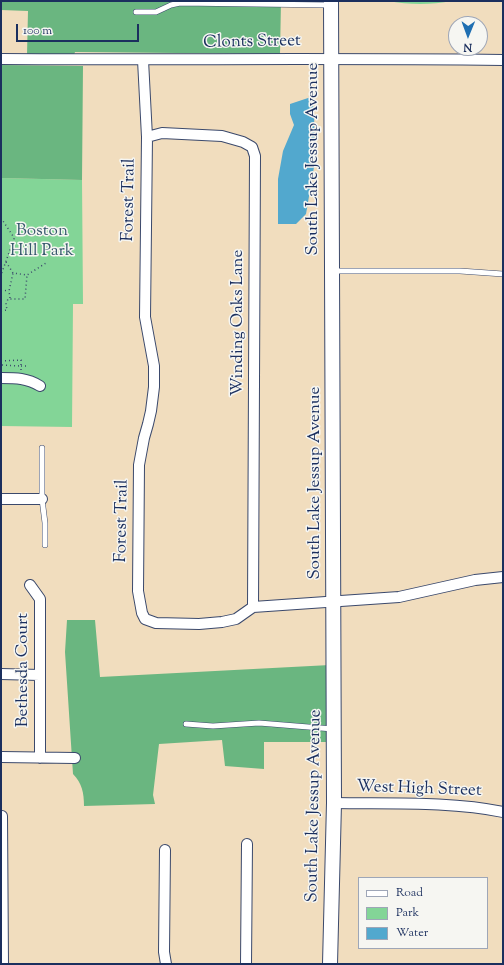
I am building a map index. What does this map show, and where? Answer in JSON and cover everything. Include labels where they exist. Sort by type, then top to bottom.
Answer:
[{"type":"street","name":"South Lake Jessup Avenue","points":[[330,964],[334,803],[331,3]]},
{"type":"street","name":"Clonts Street","points":[[1,59],[143,60],[331,58],[503,60]]},
{"type":"street","name":"Forest Trail","points":[[143,60],[147,137],[145,317],[154,366],[154,387],[151,411],[139,465],[138,591],[142,613],[145,619],[156,623],[199,624],[236,619],[253,607]]},
{"type":"street","name":"Winding Oaks Lane","points":[[147,137],[162,133],[222,136],[243,142],[252,147],[255,156],[253,607]]},
{"type":"street","points":[[1,378],[21,378],[32,381],[40,386]]},
{"type":"street","points":[[1,499],[42,499]]},
{"type":"street","points":[[253,607],[399,596],[475,580],[503,577]]},
{"type":"street","name":"Bethesda Court","points":[[30,585],[40,599],[40,758]]},
{"type":"street","points":[[1,674],[40,675]]},
{"type":"street","points":[[1,757],[74,758]]},
{"type":"street","name":"West High Street","points":[[334,803],[438,805],[487,808],[503,812]]},
{"type":"street","points":[[2,816],[3,964]]},
{"type":"street","points":[[246,964],[247,844]]},
{"type":"street","points":[[165,850],[164,952],[166,964]]},
{"type":"lane","points":[[136,12],[156,12],[171,5],[180,3],[331,3]]},
{"type":"lane","points":[[333,271],[460,271],[503,274]]},
{"type":"lane","points":[[42,448],[42,499],[45,523],[45,545]]},
{"type":"lane","points":[[186,724],[213,726],[259,723],[334,729]]},
{"type":"path","points":[[1,218],[14,239],[1,274]]},
{"type":"path","points":[[1,311],[7,310],[7,300],[10,298],[9,291],[13,274],[6,262]]},
{"type":"path","points":[[13,274],[27,274],[46,263]]},
{"type":"path","points":[[10,298],[25,298],[27,274]]},
{"type":"path","points":[[1,290],[9,291]]},
{"type":"path","points":[[1,361],[21,360],[21,366],[1,365]]},
{"type":"green space","points":[[1,1],[281,1],[280,54],[75,52],[74,55],[27,55],[28,11],[1,10]]},
{"type":"green space","points":[[388,1],[452,1],[420,4]]},
{"type":"green space","points":[[1,65],[83,66],[82,180],[1,178]]},
{"type":"green space","name":"Boston Hill Park","points":[[1,178],[82,180],[83,304],[73,304],[72,427],[1,426]]},
{"type":"green space","points":[[67,620],[95,620],[100,677],[330,665],[330,742],[264,742],[264,769],[225,766],[222,740],[159,744],[153,795],[155,804],[84,806],[82,788],[79,781],[73,774],[65,652]]},
{"type":"water","points":[[311,97],[314,110],[315,161],[306,214],[296,224],[278,224],[278,179],[283,151],[294,125],[290,114],[290,104]]}]
